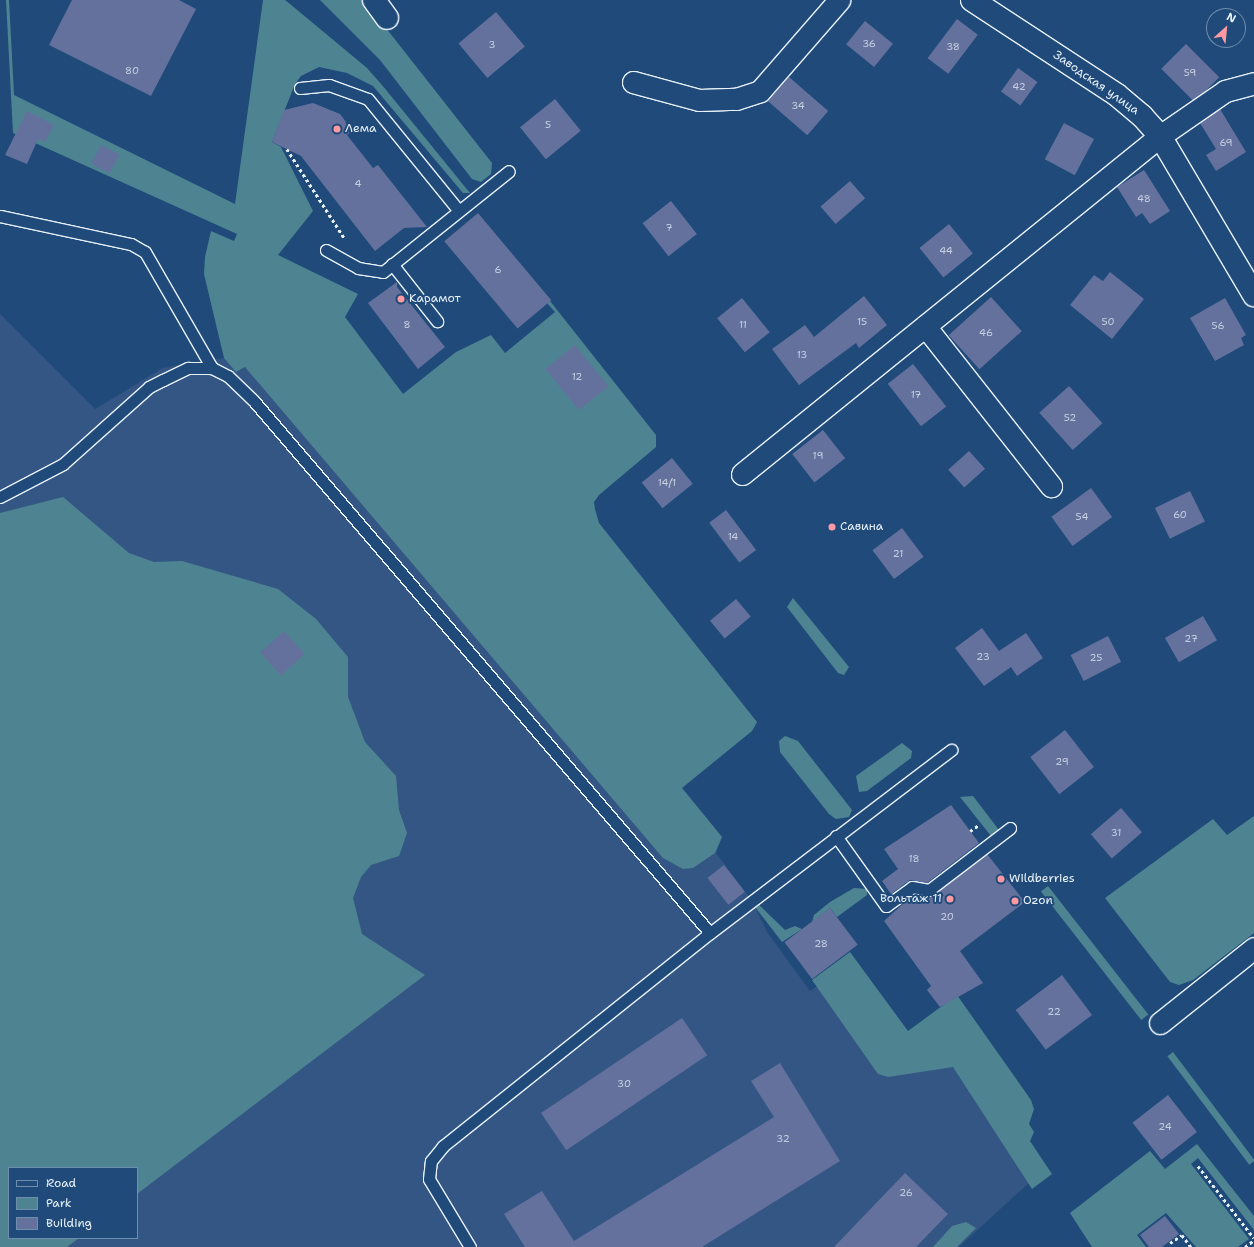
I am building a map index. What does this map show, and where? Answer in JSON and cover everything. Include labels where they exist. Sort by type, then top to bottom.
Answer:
[{"type":"street","points":[[374,0],[387,18]]},
{"type":"street","points":[[633,82],[699,100],[736,99],[760,91],[839,0]]},
{"type":"street","name":"Заводская улица","points":[[972,0],[1117,95],[1160,136],[1254,295]]},
{"type":"street","points":[[742,474],[1160,136],[1225,91],[1254,83]]},
{"type":"street","points":[[925,326],[1051,486]]},
{"type":"street","points":[[1160,1023],[1254,948]]},
{"type":"lane","points":[[300,88],[329,85],[368,99],[459,210]]},
{"type":"lane","points":[[326,250],[372,272],[383,272],[509,171]]},
{"type":"lane","points":[[0,216],[131,244],[145,252],[212,368]]},
{"type":"lane","points":[[392,264],[438,321]]},
{"type":"lane","points":[[0,497],[63,464],[149,388],[188,368],[212,368],[228,376],[253,400],[710,933]]},
{"type":"lane","points":[[470,1247],[437,1198],[429,1179],[431,1161],[470,1122],[710,933],[950,750]]},
{"type":"lane","points":[[836,836],[886,906],[912,887],[929,890],[1010,828]]},
{"type":"path","points":[[287,149],[330,220],[349,243]]},
{"type":"path","points":[[970,831],[979,825]]},
{"type":"path","points":[[1198,1166],[1254,1239],[1245,1247]]},
{"type":"path","points":[[1170,1243],[1182,1235],[1191,1247]]},
{"type":"shaded area","points":[[0,314],[95,409],[163,368],[224,358],[236,372],[344,317],[403,394],[456,352],[492,555],[722,837],[716,853],[752,901],[767,932],[810,991],[824,982],[884,1070],[955,1057],[1032,1180],[959,1247],[0,1247]]},
{"type":"green space","points":[[6,0],[9,0],[14,95],[235,204],[263,0],[285,0],[367,68],[382,85],[470,193],[463,193],[373,86],[347,73],[319,67],[301,76],[295,84],[272,142],[281,147],[313,211],[278,255],[358,294],[345,317],[403,394],[456,352],[491,335],[505,353],[555,312],[547,303],[550,301],[656,435],[656,447],[599,495],[594,502],[599,523],[757,722],[752,731],[682,788],[722,837],[715,853],[693,868],[683,869],[663,858],[245,367],[236,372],[224,358],[204,274],[205,257],[211,231],[234,241],[237,234],[13,133]]},
{"type":"green space","points":[[320,0],[364,0],[492,163],[491,174],[481,182],[472,179],[380,60]]},
{"type":"green space","points":[[63,497],[129,553],[154,562],[182,561],[278,589],[316,619],[348,657],[348,697],[365,742],[396,776],[399,810],[407,833],[399,856],[371,865],[361,877],[353,898],[362,934],[425,975],[138,1193],[138,1167],[8,1167],[8,1239],[78,1239],[67,1247],[0,1247],[0,513]]},
{"type":"green space","points":[[793,598],[849,667],[844,675],[838,673],[787,607]]},
{"type":"green space","points":[[785,736],[798,741],[852,810],[849,817],[836,819],[829,814],[780,752],[779,741]]},
{"type":"green space","points":[[902,743],[912,751],[911,758],[867,791],[859,792],[856,776]]},
{"type":"green space","points":[[973,796],[999,830],[991,836],[960,797]]},
{"type":"green space","points":[[1254,816],[1254,933],[1193,980],[1179,985],[1170,982],[1105,898],[1213,819],[1227,835]]},
{"type":"green space","points":[[1048,886],[1148,1014],[1141,1020],[1041,892]]},
{"type":"green space","points":[[854,888],[867,889],[867,895],[837,917],[830,908],[812,922],[814,915],[830,902]]},
{"type":"green space","points":[[758,904],[785,930],[795,926],[802,929],[782,942],[755,907]]},
{"type":"green space","points":[[850,952],[908,1031],[957,995],[1031,1100],[1034,1109],[1029,1124],[1034,1132],[1030,1141],[1052,1174],[1032,1189],[953,1067],[888,1077],[878,1074],[812,980]]},
{"type":"green space","points":[[1173,1052],[1254,1159],[1249,1165],[1167,1056]]},
{"type":"green space","points":[[1197,1144],[1254,1216],[1254,1230],[1198,1158],[1191,1164],[1249,1239],[1238,1247],[1196,1247],[1166,1213],[1137,1235],[1146,1247],[1092,1247],[1070,1213],[1150,1151],[1165,1169]]},
{"type":"green space","points":[[966,1222],[976,1228],[957,1247],[933,1247],[952,1226]]},
{"type":"building","points":[[72,0],[179,0],[196,9],[151,96],[49,45]]},
{"type":"building","points":[[496,12],[525,46],[487,78],[458,43]]},
{"type":"building","points":[[957,19],[978,35],[948,74],[928,58]]},
{"type":"building","points":[[865,21],[893,44],[874,67],[846,44]]},
{"type":"building","points":[[1186,44],[1219,77],[1194,102],[1161,69]]},
{"type":"building","points":[[1018,68],[1037,82],[1020,106],[1001,91]]},
{"type":"building","points":[[789,77],[828,111],[807,135],[768,101]]},
{"type":"building","points":[[555,99],[581,131],[546,159],[520,127]]},
{"type":"building","points":[[313,103],[340,114],[352,130],[347,135],[373,168],[378,165],[427,227],[404,228],[375,251],[301,156],[272,142],[284,110]]},
{"type":"building","points":[[1220,109],[1246,152],[1216,171],[1206,155],[1216,149],[1200,123]]},
{"type":"building","points":[[27,111],[54,125],[45,142],[38,139],[27,164],[5,155]]},
{"type":"building","points":[[1064,123],[1094,139],[1075,175],[1045,159]]},
{"type":"building","points":[[101,145],[120,155],[110,173],[91,164]]},
{"type":"building","points":[[1144,170],[1170,211],[1150,224],[1142,213],[1136,217],[1117,187]]},
{"type":"building","points":[[850,181],[865,198],[836,224],[821,207]]},
{"type":"building","points":[[671,201],[697,234],[668,256],[643,223]]},
{"type":"building","points":[[478,213],[551,300],[518,329],[444,241]]},
{"type":"building","points":[[949,224],[973,254],[943,277],[919,248]]},
{"type":"building","points":[[1110,272],[1144,299],[1112,339],[1070,305],[1094,275],[1103,281]]},
{"type":"building","points":[[397,282],[397,287],[445,347],[418,369],[368,303]]},
{"type":"building","points":[[864,296],[887,325],[859,348],[856,343],[799,385],[772,349],[805,325],[814,337]]},
{"type":"building","points":[[991,297],[1022,331],[979,369],[949,335]]},
{"type":"building","points":[[742,298],[770,332],[745,352],[717,318]]},
{"type":"building","points":[[1225,298],[1246,335],[1241,338],[1244,345],[1215,361],[1190,318]]},
{"type":"building","points":[[575,345],[608,386],[579,410],[545,369]]},
{"type":"building","points":[[913,364],[946,407],[921,426],[888,384]]},
{"type":"building","points":[[1069,386],[1102,423],[1073,450],[1039,413]]},
{"type":"building","points":[[823,430],[845,458],[814,482],[792,454]]},
{"type":"building","points":[[969,451],[985,469],[964,488],[948,470]]},
{"type":"building","points":[[672,458],[693,484],[662,508],[642,483]]},
{"type":"building","points":[[1091,488],[1112,517],[1073,546],[1051,517]]},
{"type":"building","points":[[1190,491],[1205,522],[1170,539],[1155,508]]},
{"type":"building","points":[[726,510],[756,550],[739,563],[709,523]]},
{"type":"building","points":[[902,528],[924,557],[894,579],[872,550]]},
{"type":"building","points":[[736,599],[751,617],[725,638],[710,621]]},
{"type":"building","points":[[1203,616],[1217,640],[1179,662],[1165,638]]},
{"type":"building","points":[[982,628],[999,651],[1026,633],[1043,658],[1017,676],[1011,667],[984,686],[955,648]]},
{"type":"building","points":[[284,631],[305,654],[281,675],[260,652]]},
{"type":"building","points":[[1108,636],[1121,662],[1084,681],[1071,655]]},
{"type":"building","points":[[1065,730],[1094,767],[1059,794],[1030,757]]},
{"type":"building","points":[[951,805],[979,843],[927,883],[910,880],[891,894],[882,881],[898,869],[884,849]]},
{"type":"building","points":[[1121,808],[1142,832],[1112,858],[1091,834]]},
{"type":"building","points":[[987,854],[1025,902],[960,951],[983,983],[940,1007],[927,990],[931,986],[884,921],[914,894],[933,896]]},
{"type":"building","points":[[724,865],[745,892],[728,905],[707,878]]},
{"type":"building","points":[[830,908],[858,945],[812,979],[784,942]]},
{"type":"building","points":[[1062,975],[1092,1015],[1046,1050],[1016,1010]]},
{"type":"building","points":[[682,1018],[707,1055],[566,1150],[541,1113]]},
{"type":"building","points":[[780,1063],[840,1161],[702,1247],[525,1247],[504,1214],[542,1191],[574,1241],[774,1117],[751,1081]]},
{"type":"building","points":[[1168,1095],[1197,1132],[1161,1160],[1133,1123]]},
{"type":"building","points":[[905,1173],[948,1214],[916,1247],[834,1247]]},
{"type":"building","points":[[1165,1216],[1179,1234],[1162,1247],[1149,1247],[1140,1235]]},
{"type":"place","name":"Лема","points":[[337,129]]},
{"type":"place","name":"Карамот","points":[[401,299]]},
{"type":"place","name":"Савина","points":[[832,527]]},
{"type":"place","name":"Wildberries","points":[[1001,879]]},
{"type":"place","name":"Вольтаж 11","points":[[950,899]]},
{"type":"place","name":"Ozon","points":[[1015,901]]}]
